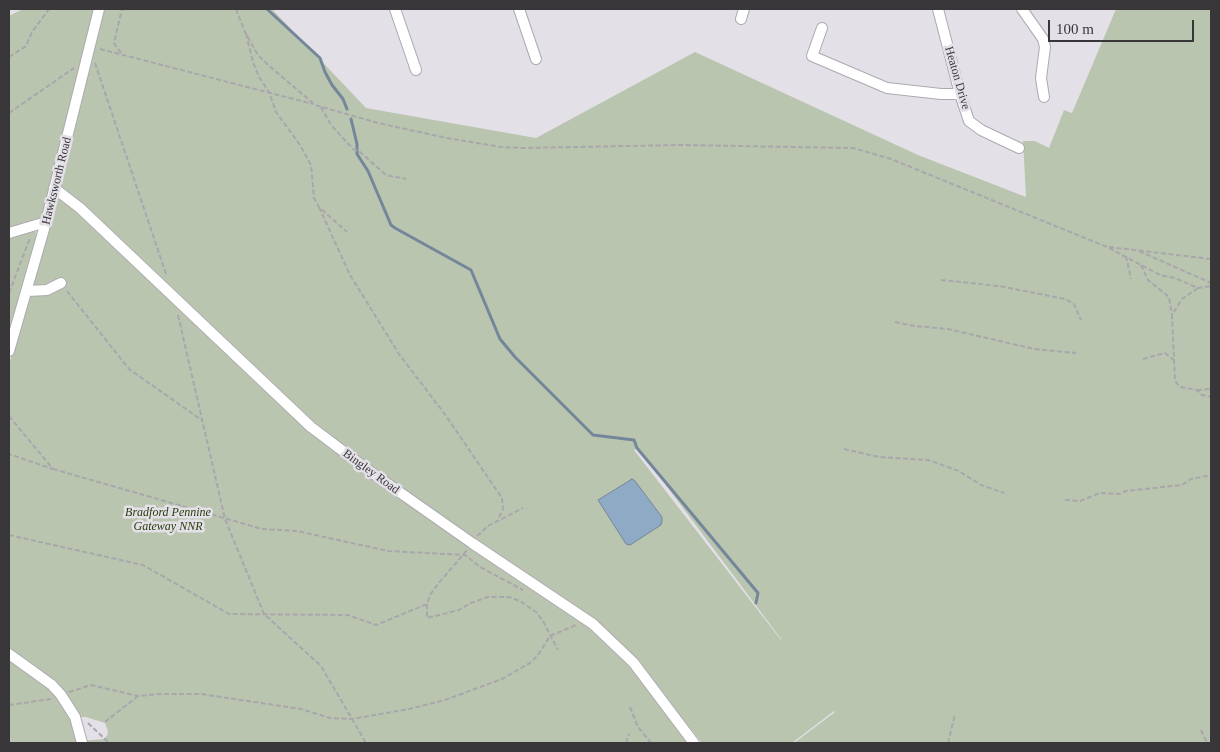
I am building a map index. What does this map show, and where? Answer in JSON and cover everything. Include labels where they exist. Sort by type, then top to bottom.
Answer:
[{"type":"street","name":"Hawksworth Road","points":[[9,352],[46,222],[99,9]]},
{"type":"street","points":[[395,9],[416,70]]},
{"type":"street","points":[[519,9],[536,59]]},
{"type":"street","name":"Heaton Drive","points":[[938,9],[969,121],[981,130],[1019,148]]},
{"type":"street","points":[[1022,9],[1043,39],[1045,46],[1042,78],[1044,98]]},
{"type":"street","points":[[822,28],[812,56],[887,88],[941,94],[960,94]]},
{"type":"street","name":"Bingley Road","points":[[54,188],[80,208],[311,427],[472,543],[566,604],[600,630],[633,662],[694,743]]},
{"type":"street","points":[[9,233],[46,222]]},
{"type":"street","points":[[27,291],[47,290],[61,283]]},
{"type":"street","points":[[9,654],[52,685],[61,695],[75,717],[82,743]]},
{"type":"path","points":[[9,57],[26,46],[32,32],[49,9]]},
{"type":"path","points":[[122,9],[114,43],[122,54]]},
{"type":"path","points":[[236,9],[256,69],[269,92],[280,119],[300,145],[311,165],[314,198],[350,275],[402,359],[444,413],[502,498],[503,510],[497,521]]},
{"type":"path","points":[[245,32],[258,55],[266,64],[315,105]]},
{"type":"path","points":[[90,47],[269,92],[409,131],[502,147],[681,145],[853,148],[891,159],[1107,247],[1160,275],[1175,278],[1198,288]]},
{"type":"path","points":[[90,47],[167,278]]},
{"type":"path","points":[[9,112],[87,60]]},
{"type":"path","points":[[321,107],[332,125],[353,149],[360,152],[386,175],[406,179]]},
{"type":"path","points":[[319,207],[347,232]]},
{"type":"path","points":[[9,293],[34,226]]},
{"type":"path","points":[[1107,247],[1211,259]]},
{"type":"path","points":[[1137,250],[1211,285]]},
{"type":"path","points":[[1126,256],[1130,279]]},
{"type":"path","points":[[1140,264],[1148,280],[1169,297],[1172,315],[1175,381],[1180,387],[1196,390],[1211,389]]},
{"type":"path","points":[[941,280],[999,286],[1065,299],[1074,304],[1081,320]]},
{"type":"path","points":[[61,283],[129,369],[202,421]]},
{"type":"path","points":[[1172,315],[1182,299],[1198,288],[1211,285]]},
{"type":"path","points":[[178,316],[225,519],[264,614],[321,666],[366,743]]},
{"type":"path","points":[[895,322],[948,329],[1034,349],[1076,353]]},
{"type":"path","points":[[1144,359],[1165,353],[1175,361]]},
{"type":"path","points":[[1196,390],[1202,395],[1211,397]]},
{"type":"path","points":[[9,416],[53,469]]},
{"type":"path","points":[[844,449],[879,457],[928,460],[960,471],[981,485],[1004,493]]},
{"type":"path","points":[[9,454],[53,469],[262,529],[297,531],[388,551],[465,555],[480,567],[530,593]]},
{"type":"path","points":[[1065,500],[1080,501],[1100,494],[1120,494],[1126,491],[1182,485],[1191,479],[1211,475]]},
{"type":"path","points":[[523,508],[497,521],[480,533],[465,555],[430,595],[427,604],[427,618],[459,610],[488,597],[509,598],[520,601],[536,612],[558,650]]},
{"type":"path","points":[[9,536],[143,565],[229,614],[348,615],[376,625],[427,604]]},
{"type":"path","points":[[61,695],[91,685],[138,696],[181,694],[226,697],[271,706],[302,709],[330,718],[352,720],[445,700],[502,679],[530,663],[538,655],[550,636],[580,623]]},
{"type":"path","points":[[9,705],[53,698],[48,693]]},
{"type":"path","points":[[105,722],[138,696]]},
{"type":"path","points":[[630,707],[638,727],[651,743]]},
{"type":"path","points":[[948,743],[955,714]]},
{"type":"path","points":[[88,723],[109,743]]},
{"type":"path","points":[[1201,730],[1207,743]]},
{"type":"path","points":[[626,743],[629,734]]},
{"type":"green space","name":"Bradford Pennine Gateway NNR","points":[[23,9],[272,9],[366,108],[536,138],[695,52],[918,155],[1026,197],[1023,141],[1035,141],[1049,148],[1064,110],[1072,113],[1116,9],[1211,9],[1211,743],[794,743],[834,711],[792,743],[702,743],[636,660],[694,743],[9,743],[9,365],[46,223],[9,233],[9,16]],"holes":[[[638,448],[781,639],[781,640],[634,450]],[[75,717],[86,717],[105,723],[108,731],[107,736],[103,739],[82,741]]]},
{"type":"green space","points":[[30,228],[38,236],[9,338],[9,236]]},
{"type":"water","points":[[632,479],[662,517],[662,521],[661,525],[630,545],[626,544],[598,500]]},
{"type":"waterway","points":[[267,9],[320,58],[325,72],[343,99],[347,109]]},
{"type":"waterway","points":[[351,119],[357,144],[357,154],[368,171],[391,225],[471,270],[500,339],[515,357],[593,435],[634,440],[637,448],[758,593],[756,603]]}]
